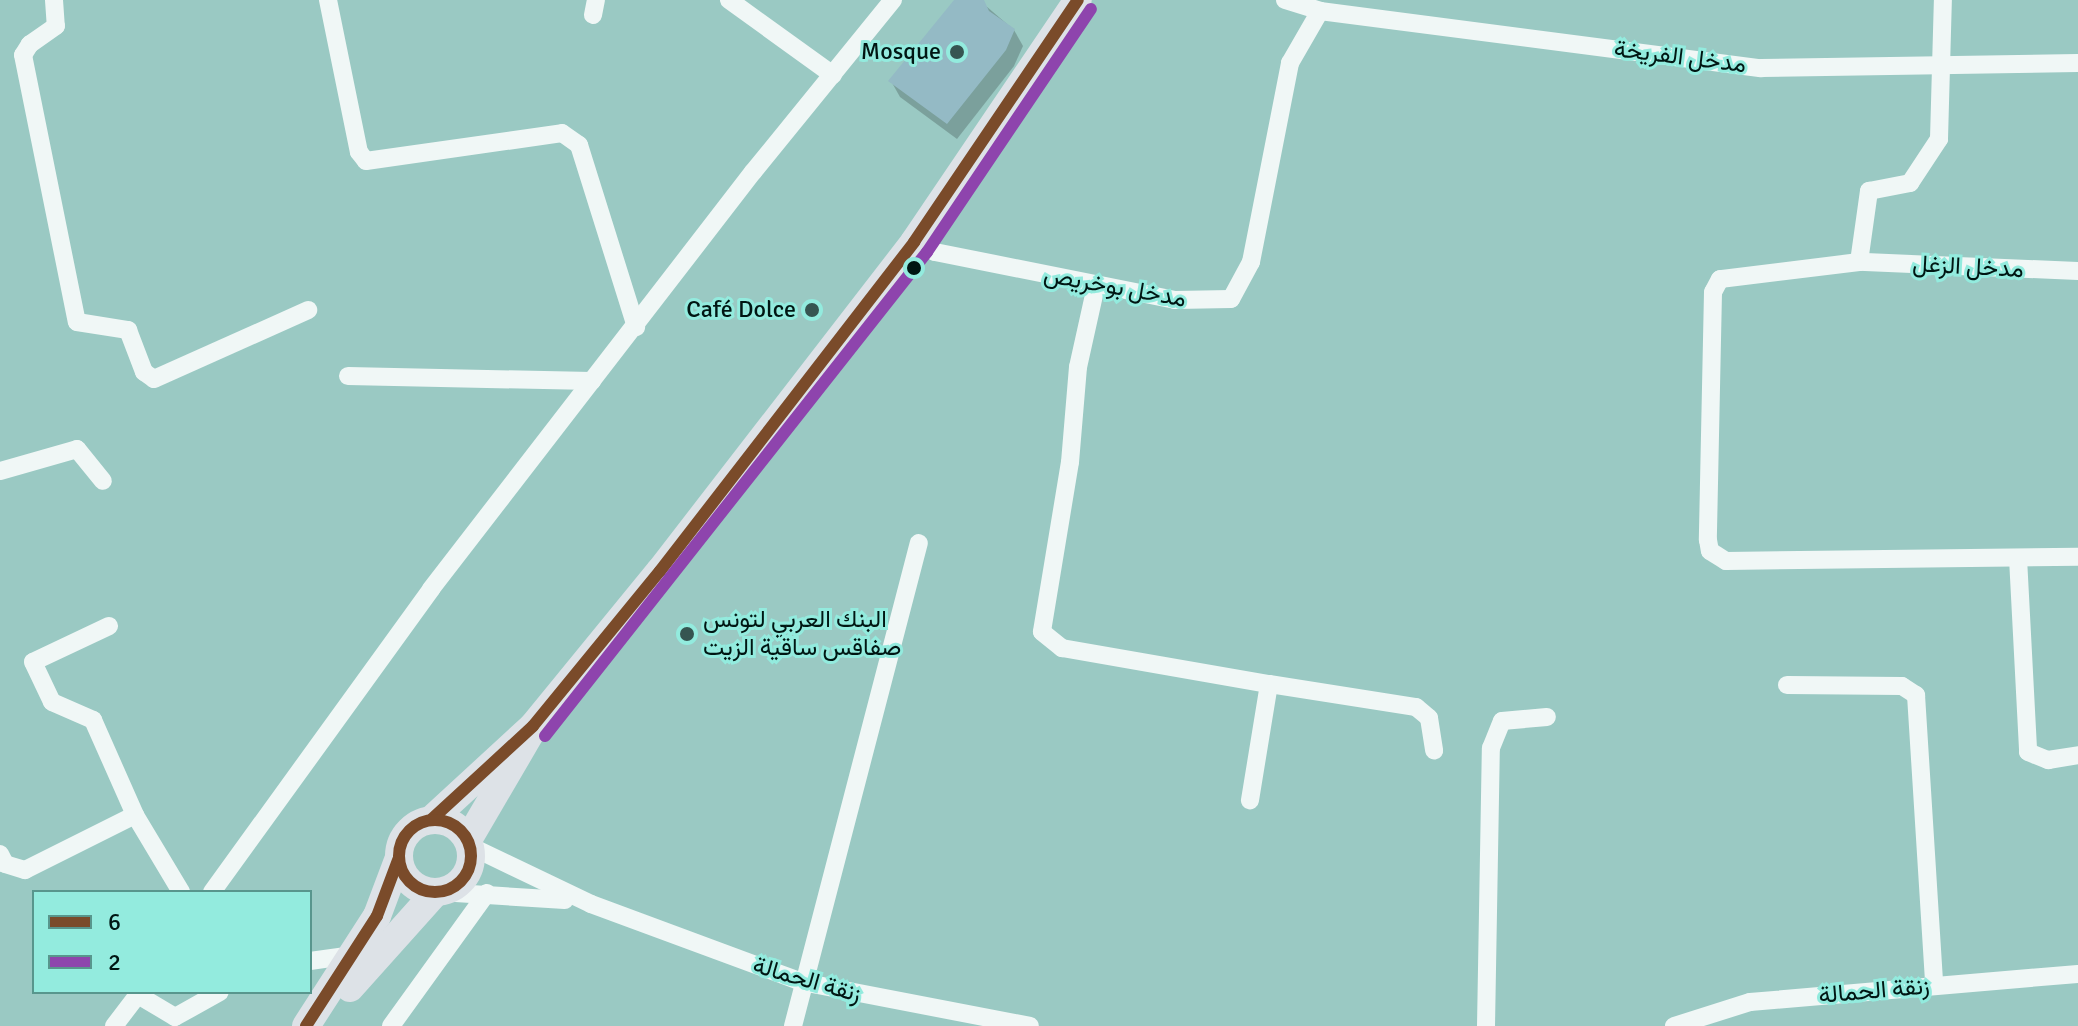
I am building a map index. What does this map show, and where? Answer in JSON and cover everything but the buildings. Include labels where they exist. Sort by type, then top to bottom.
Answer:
[{"type":"main road","points":[[306,1026],[377,916],[411,828],[432,819],[533,726],[924,247],[1078,0]]},
{"type":"main road","points":[[469,843],[533,726]]},
{"type":"main road","points":[[320,1026],[384,944],[437,892],[462,881],[472,859],[469,843],[453,824],[432,819]]},
{"type":"main road","points":[[398,860],[407,880],[437,892]]},
{"type":"street","points":[[54,0],[56,26],[30,44],[23,55],[77,322],[128,330],[144,372],[154,379],[308,310]]},
{"type":"street","points":[[328,0],[359,152],[366,161],[562,133],[579,145],[636,327]]},
{"type":"street","points":[[729,0],[833,75]]},
{"type":"street","points":[[213,890],[388,648],[592,381],[893,0]]},
{"type":"street","name":"مدخل الفريخة","points":[[1285,0],[1320,11],[1761,68],[2078,63]]},
{"type":"street","points":[[1859,262],[1869,191],[1910,183],[1939,139],[1944,101],[1938,63],[1943,0]]},
{"type":"street","name":"مدخل بوخريص","points":[[924,247],[1096,286],[1197,302],[1223,301],[1239,292],[1259,229],[1281,91],[1300,39],[1320,11]]},
{"type":"street","name":"مدخل الزغل","points":[[2018,558],[1726,561],[1710,551],[1716,283],[1736,273],[1816,270],[1859,262],[2078,271]]},
{"type":"street","points":[[1096,286],[1078,367],[1069,475],[1042,632],[1062,648],[1416,707],[1429,718],[1434,751]]},
{"type":"street","points":[[348,376],[592,381]]},
{"type":"street","points":[[0,471],[77,449],[103,481]]},
{"type":"street","points":[[793,1026],[919,543]]},
{"type":"street","points":[[2078,557],[2018,558],[2028,752],[2048,760],[2078,755]]},
{"type":"street","points":[[109,626],[33,662],[52,702],[93,720],[135,815],[180,890]]},
{"type":"street","points":[[1250,800],[1269,684]]},
{"type":"street","points":[[1787,685],[1902,686],[1916,695],[1934,985]]},
{"type":"street","points":[[1486,1026],[1491,748],[1502,721],[1547,717]]},
{"type":"street","points":[[0,854],[5,864],[25,870],[135,815]]},
{"type":"street","points":[[469,843],[591,904]]},
{"type":"street","points":[[437,892],[487,893],[591,904]]},
{"type":"street","points":[[391,1026],[487,893]]},
{"type":"street","name":"زنقة الحمالة","points":[[591,904],[802,982],[1030,1026]]},
{"type":"street","points":[[312,961],[352,955]]},
{"type":"street","name":"زنقة الحمالة","points":[[1674,1026],[1750,1002],[2078,974]]},
{"type":"street","points":[[114,1026],[138,994]]},
{"type":"street","points":[[141,994],[182,1021],[217,994]]},
{"type":"transit line","name":"6","points":[[432,819],[533,726],[660,571],[914,242],[1078,0]]},
{"type":"transit line","name":"2","points":[[545,736],[927,252],[1091,9]]},
{"type":"transit line","name":"6","points":[[442,820],[461,830],[469,842],[471,856],[469,870],[461,882],[449,890],[428,892],[409,882],[401,870],[399,849],[409,830],[421,822],[442,820]]},
{"type":"transit line","name":"6","points":[[306,1026],[377,916],[398,860]]},
{"type":"place","name":"Mosque","points":[[957,52]]},
{"type":"place","name":"Café Dolce","points":[[812,310]]},
{"type":"place","name":"البنك العربي لتونس صفاقس ساقية الزيت","points":[[687,634]]}]
